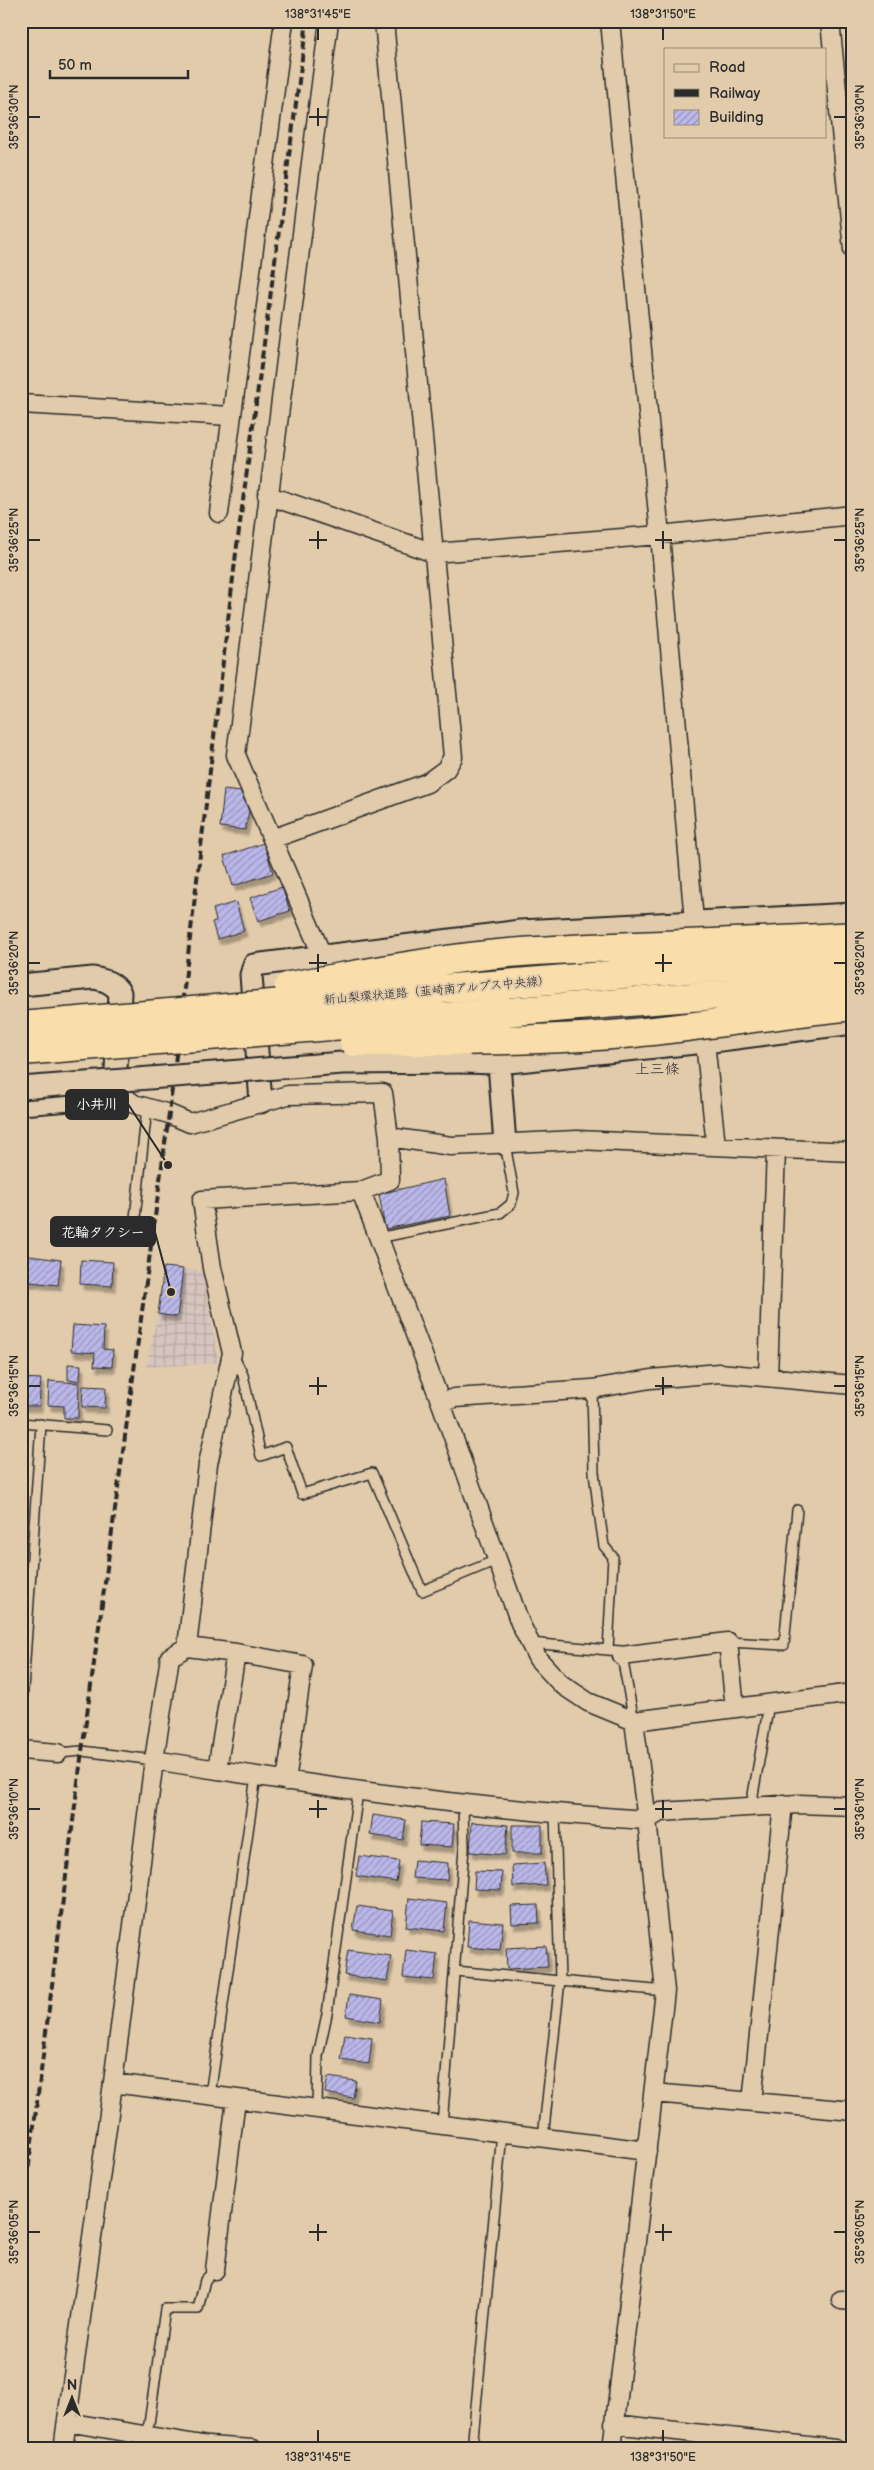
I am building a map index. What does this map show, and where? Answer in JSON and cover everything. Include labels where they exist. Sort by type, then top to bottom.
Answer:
[{"type":"highway","points":[[62,1035],[441,961],[507,953],[579,948],[751,943],[853,936]]},
{"type":"highway","name":"新山梨環状道路（韮崎南アルプス中央線）","points":[[21,1051],[62,1035],[440,989],[853,956]]},
{"type":"highway","name":"新山梨環状道路（韮崎南アルプス中央線）","points":[[21,1026],[62,1035],[853,984]]},
{"type":"highway","points":[[62,1035],[523,1040],[654,1030],[853,1006]]},
{"type":"street","points":[[220,513],[231,416],[284,21]]},
{"type":"street","points":[[322,955],[236,755],[329,21]]},
{"type":"street","points":[[272,839],[427,784],[446,769],[452,757],[384,21]]},
{"type":"street","points":[[610,21],[660,535],[694,922]]},
{"type":"street","points":[[830,21],[853,250]]},
{"type":"street","points":[[21,404],[231,416]]},
{"type":"street","points":[[268,495],[434,553],[660,535],[853,515]]},
{"type":"street","points":[[261,1102],[251,975],[254,965],[491,934],[853,914]]},
{"type":"street","points":[[491,934],[498,1063],[505,1144]]},
{"type":"street","points":[[21,985],[93,978],[104,980],[116,986],[120,993],[116,1090],[108,1097],[21,1104]]},
{"type":"street","points":[[21,1088],[333,1064],[498,1063],[705,1042],[853,1023]]},
{"type":"street","points":[[705,1042],[716,1146]]},
{"type":"street","points":[[116,1090],[124,1098],[146,1108],[170,1114],[190,1122],[288,1095],[383,1093],[389,1137],[390,1180],[361,1191],[202,1200],[212,1268],[232,1354],[208,1464],[187,1647]]},
{"type":"street","points":[[389,1137],[451,1146],[577,1140],[853,1152]]},
{"type":"street","points":[[768,1377],[776,1149]]},
{"type":"street","points":[[361,1191],[499,1559],[520,1623],[538,1659],[561,1684],[588,1702],[634,1721],[853,1693]]},
{"type":"street","points":[[441,1403],[464,1397],[592,1389],[651,1379],[719,1373],[853,1385]]},
{"type":"street","points":[[615,1653],[728,1642],[735,1708]]},
{"type":"street","points":[[63,2449],[114,2083],[154,1760],[170,1658],[187,1647],[236,1653],[303,1665],[286,1781]]},
{"type":"street","points":[[217,1770],[236,1653]]},
{"type":"street","points":[[612,2449],[665,1991],[647,1820],[634,1721]]},
{"type":"street","points":[[21,1750],[58,1753]]},
{"type":"street","points":[[154,1760],[358,1792],[554,1814],[647,1820],[660,1812],[783,1804],[853,1806]]},
{"type":"street","points":[[752,2102],[783,1804]]},
{"type":"street","points":[[114,2083],[647,2151]]},
{"type":"street","points":[[654,2093],[852,2111],[853,2104]]},
{"type":"street","points":[[215,2270],[236,2098]]},
{"type":"street","points":[[67,2422],[143,2442],[253,2449]]},
{"type":"street","points":[[614,2424],[835,2449]]},
{"type":"lane","points":[[135,1218],[146,1108]]},
{"type":"lane","points":[[378,1238],[500,1213],[511,1204],[514,1193],[505,1144]]},
{"type":"lane","points":[[232,1354],[243,1375],[261,1456],[286,1447],[302,1494],[372,1472],[422,1591],[499,1559]]},
{"type":"lane","points":[[592,1389],[594,1472],[598,1505],[604,1546],[613,1557],[615,1653],[634,1721]]},
{"type":"lane","points":[[21,1423],[107,1430]]},
{"type":"lane","points":[[21,1719],[41,1424]]},
{"type":"lane","points":[[728,1642],[784,1645],[797,1510]]},
{"type":"lane","points":[[530,1643],[615,1653]]},
{"type":"lane","points":[[751,1806],[769,1704]]},
{"type":"lane","points":[[58,1753],[82,1751],[154,1760]]},
{"type":"lane","points":[[210,2096],[256,1776]]},
{"type":"lane","points":[[317,2109],[318,2056],[327,2014],[358,1792]]},
{"type":"lane","points":[[442,2125],[464,1849],[464,1804]]},
{"type":"lane","points":[[543,2138],[560,1980],[554,1814]]},
{"type":"lane","points":[[454,1971],[665,1991]]},
{"type":"lane","points":[[472,2449],[502,2133]]},
{"type":"lane","points":[[143,2442],[149,2424],[165,2309],[198,2309],[205,2280],[215,2270]]},
{"type":"shaded area","points":[[183,1269],[202,1271],[219,1363],[146,1367],[158,1314],[177,1316]]},
{"type":"building","points":[[224,790],[241,792],[249,811],[245,830],[220,827]]},
{"type":"building","points":[[264,843],[273,873],[233,886],[224,856]]},
{"type":"building","points":[[282,887],[290,911],[258,921],[250,898]]},
{"type":"building","points":[[236,902],[244,931],[217,939],[212,922],[216,921],[213,909]]},
{"type":"building","points":[[444,1179],[450,1216],[385,1229],[379,1194]]},
{"type":"building","points":[[21,1255],[61,1260],[58,1285],[21,1281]]},
{"type":"building","points":[[81,1260],[113,1262],[112,1286],[80,1284]]},
{"type":"building","points":[[164,1267],[183,1269],[177,1317],[158,1314]]},
{"type":"building","points":[[73,1325],[104,1327],[103,1349],[113,1350],[112,1367],[94,1366],[95,1353],[71,1351]]},
{"type":"building","points":[[68,1364],[81,1365],[80,1381],[68,1380]]},
{"type":"building","points":[[21,1378],[41,1379],[39,1406],[21,1406]]},
{"type":"building","points":[[49,1381],[79,1383],[78,1418],[64,1418],[64,1406],[48,1405]]},
{"type":"building","points":[[83,1386],[106,1387],[105,1408],[82,1407]]},
{"type":"building","points":[[373,1815],[406,1820],[403,1840],[370,1835]]},
{"type":"building","points":[[421,1822],[454,1824],[452,1847],[419,1845]]},
{"type":"building","points":[[472,1822],[508,1825],[505,1855],[470,1852]]},
{"type":"building","points":[[512,1825],[542,1825],[542,1853],[512,1853]]},
{"type":"building","points":[[359,1856],[399,1861],[396,1882],[356,1876]]},
{"type":"building","points":[[414,1860],[448,1863],[447,1880],[412,1878]]},
{"type":"building","points":[[544,1863],[546,1885],[513,1887],[512,1865]]},
{"type":"building","points":[[475,1871],[502,1872],[501,1890],[474,1889]]},
{"type":"building","points":[[409,1898],[447,1903],[444,1931],[406,1927]]},
{"type":"building","points":[[538,1905],[539,1923],[512,1924],[511,1906]]},
{"type":"building","points":[[357,1906],[393,1911],[390,1935],[353,1930]]},
{"type":"building","points":[[469,1920],[503,1923],[500,1950],[467,1947]]},
{"type":"building","points":[[546,1946],[548,1967],[507,1969],[506,1948]]},
{"type":"building","points":[[348,1950],[391,1956],[387,1981],[344,1975]]},
{"type":"building","points":[[406,1950],[437,1954],[434,1980],[403,1977]]},
{"type":"building","points":[[349,1995],[383,2000],[380,2022],[346,2016]]},
{"type":"building","points":[[345,2034],[372,2038],[369,2064],[341,2060]]},
{"type":"building","points":[[328,2077],[356,2081],[353,2098],[325,2093]]},
{"type":"railway","points":[[21,2227],[82,1751],[169,1114],[236,553],[307,21]]},
{"type":"place","name":"小井川","points":[[168,1165]]},
{"type":"place","name":"花輪タクシー","points":[[171,1292]]},
{"type":"district","name":"上三條","points":[[657,1069]]}]
